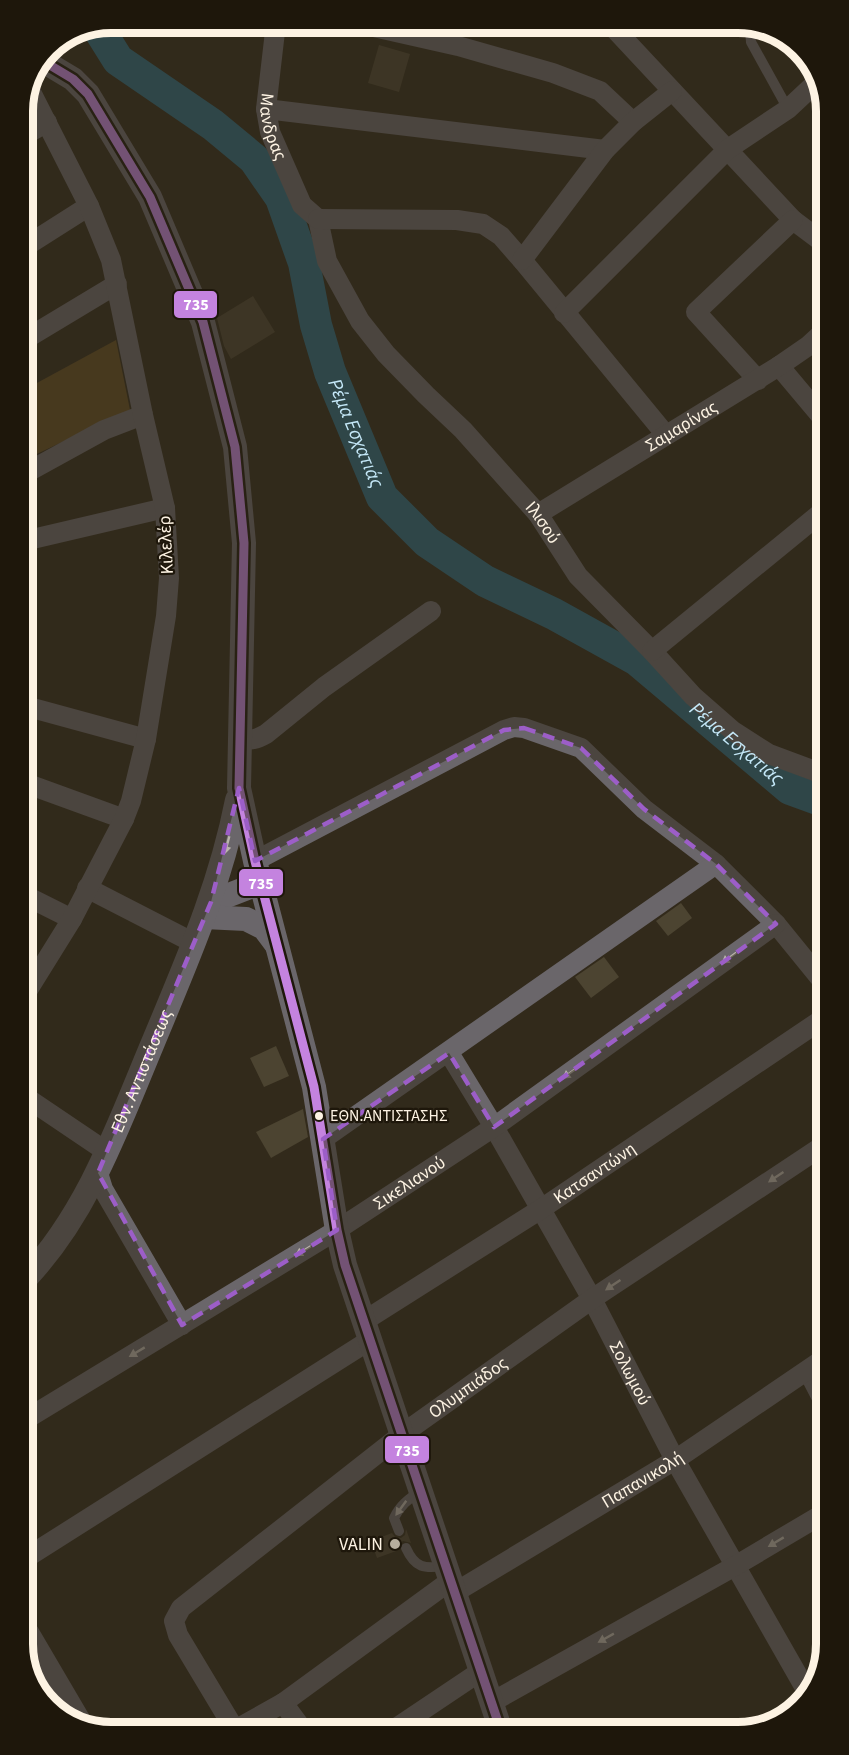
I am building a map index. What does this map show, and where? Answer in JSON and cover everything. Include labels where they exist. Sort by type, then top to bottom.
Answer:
[{"type":"street","name":"Μανδρας","points":[[275,33],[266,109],[270,132],[302,205],[318,219]]},
{"type":"street","points":[[400,33],[458,46],[553,73],[600,91],[633,122]]},
{"type":"street","points":[[618,33],[793,220],[816,238]]},
{"type":"street","points":[[49,65],[73,80],[88,94],[150,197],[203,322],[235,447],[244,543],[239,788],[257,872],[314,1087],[337,1230],[345,1265],[498,1722]]},
{"type":"street","points":[[564,313],[728,149],[788,109],[812,87]]},
{"type":"street","points":[[522,260],[605,150],[633,122],[672,91]]},
{"type":"street","name":"Κιλελέρ","points":[[33,982],[72,919],[131,801],[147,740],[166,616],[169,578],[165,508],[143,415],[117,284],[106,245],[89,206],[34,99]]},
{"type":"street","points":[[266,109],[605,150]]},
{"type":"street","points":[[33,130],[46,122]]},
{"type":"street","points":[[33,242],[89,206]]},
{"type":"street","points":[[318,219],[457,220],[483,224],[501,236],[522,260],[666,435]]},
{"type":"street","name":"Ιλισού","points":[[318,219],[327,261],[360,321],[386,354],[463,430],[538,514],[578,576],[693,696],[734,731],[769,754],[816,771]]},
{"type":"street","points":[[758,380],[696,312],[793,220]]},
{"type":"street","points":[[33,335],[117,284]]},
{"type":"street","name":"Σαμαρίνας","points":[[538,514],[758,380],[816,338]]},
{"type":"street","points":[[779,366],[816,410]]},
{"type":"street","points":[[33,469],[104,430],[143,415]]},
{"type":"street","points":[[33,539],[165,508]]},
{"type":"street","points":[[652,651],[816,517]]},
{"type":"street","points":[[241,738],[256,739],[267,734],[324,687],[431,611]]},
{"type":"street","points":[[33,708],[147,740]]},
{"type":"street","points":[[208,910],[257,872],[504,730],[514,727],[540,732],[581,748],[644,809],[716,864],[776,924],[816,973]]},
{"type":"street","points":[[33,786],[124,819]]},
{"type":"street","name":"Εθν. Αντιστάσεως","points":[[33,1270],[58,1239],[103,1163],[208,910],[229,840],[239,788]]},
{"type":"street","points":[[322,1139],[449,1053],[716,864]]},
{"type":"street","points":[[87,888],[194,943]]},
{"type":"street","points":[[33,900],[72,919]]},
{"type":"street","points":[[208,910],[246,919],[264,928],[277,945]]},
{"type":"street","name":"Σικελιανού","points":[[33,1415],[337,1230],[494,1127],[776,924]]},
{"type":"street","name":"Κατσαντώνη","points":[[33,1553],[367,1331],[541,1209],[816,1023]]},
{"type":"street","name":"Σολωμού","points":[[449,1053],[592,1299],[675,1460],[804,1686]]},
{"type":"street","points":[[33,1103],[103,1163],[103,1189],[182,1324]]},
{"type":"street","name":"Ολυμπιάδος","points":[[229,1722],[178,1635],[174,1621],[181,1608],[401,1435],[592,1299],[816,1150]]},
{"type":"street","name":"Παπανικολή","points":[[250,1722],[283,1703],[450,1580],[675,1460],[816,1365]]},
{"type":"street","points":[[808,1371],[816,1387]]},
{"type":"street","points":[[492,1702],[816,1518]]},
{"type":"street","points":[[33,1639],[73,1712]]},
{"type":"street","points":[[405,1722],[481,1671]]},
{"type":"street","points":[[283,1703],[297,1722]]},
{"type":"lane","points":[[750,34],[751,42],[788,109]]},
{"type":"lane","points":[[399,1531],[394,1518],[398,1509],[420,1491]]},
{"type":"lane","points":[[406,1548],[412,1561],[431,1568],[450,1580]]},
{"type":"highlighted area","points":[[524,728],[581,748],[644,809],[716,864],[776,924],[494,1127],[449,1053],[323,1139],[337,1230],[182,1325],[98,1173],[211,902],[239,788],[255,861],[504,730]]},
{"type":"shaded area","points":[[116,340],[130,410],[33,456],[33,385]]},
{"type":"building","points":[[379,45],[410,54],[399,92],[368,83]]},
{"type":"building","points":[[253,296],[275,332],[231,359],[224,346],[217,318]]},
{"type":"building","points":[[681,903],[692,918],[668,936],[656,921]]},
{"type":"building","points":[[604,957],[619,977],[591,998],[575,977]]},
{"type":"building","points":[[276,1046],[289,1076],[264,1087],[250,1058]]},
{"type":"building","points":[[303,1109],[308,1137],[271,1158],[256,1132]]},
{"type":"building","points":[[406,1529],[411,1543],[403,1541],[399,1544],[399,1550],[377,1558],[371,1541],[392,1533],[395,1537],[401,1538],[405,1535]]},
{"type":"waterway","name":"Ρέμα Εσχατιάς","points":[[102,34],[118,60],[213,125],[254,159],[281,198],[304,263],[316,325],[330,372],[382,497],[427,542],[485,581],[554,614],[637,660],[790,789],[816,798]]},
{"type":"transit line","name":"735","points":[[49,64],[73,79],[88,94],[150,197],[203,322],[235,447],[244,543],[239,788],[255,861],[314,1087],[337,1230],[345,1265],[498,1722]]},
{"type":"place","name":"ΕΘΝ.ΑΝΤΙΣΤΑΣΗΣ","points":[[319,1116]]},
{"type":"place","name":"VALIN","points":[[395,1544]]}]
